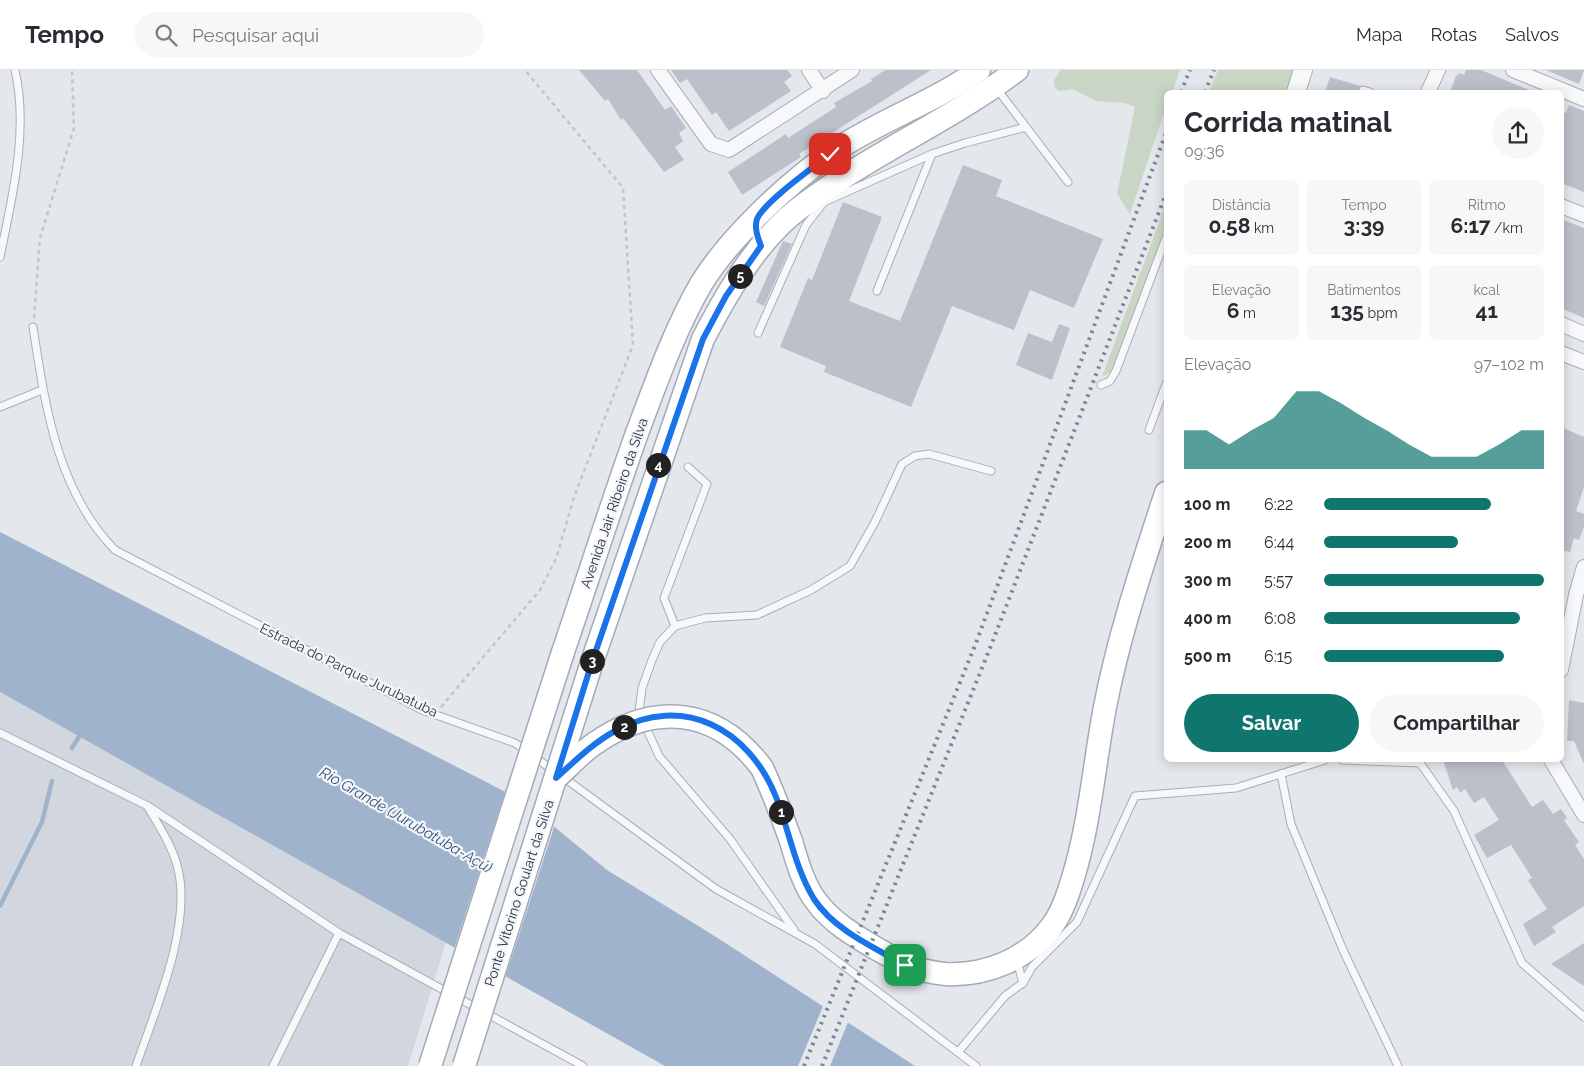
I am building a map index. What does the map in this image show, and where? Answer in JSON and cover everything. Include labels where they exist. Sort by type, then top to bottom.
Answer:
[{"type":"main road","name":"Avenida Jair Ribeiro da Silva","points":[[430,1066],[563,652],[626,464],[658,376],[676,334],[702,283],[731,243],[774,200],[830,154],[856,137],[955,88],[979,70]]},
{"type":"main road","points":[[761,246],[779,226],[815,197],[869,160],[995,87],[1017,70]]},
{"type":"main road","points":[[758,216],[756,230],[761,246]]},
{"type":"main road","name":"Ponte Vitorino Goulart da Silva","points":[[464,1066],[592,662],[703,339],[726,296],[761,246]]},
{"type":"main road","points":[[556,778],[593,744],[616,730],[646,718],[676,716],[707,722],[733,736],[750,752],[762,768],[776,796],[803,877],[815,900],[830,917],[856,937],[905,965],[929,973],[958,974],[983,971],[1016,959],[1038,944],[1054,924],[1067,898],[1080,856],[1091,805],[1105,707],[1130,603],[1164,500]]},
{"type":"street","points":[[658,70],[711,144],[729,150],[823,91],[852,70]]},
{"type":"street","points":[[808,70],[823,91]]},
{"type":"street","points":[[1297,90],[1303,70]]},
{"type":"street","points":[[1429,90],[1438,70]]},
{"type":"street","points":[[1513,70],[1562,90]]},
{"type":"street","points":[[1564,91],[1584,99]]},
{"type":"street","points":[[1564,207],[1584,215]]},
{"type":"street","points":[[1564,325],[1584,334]]},
{"type":"street","points":[[1564,354],[1584,362]]},
{"type":"street","points":[[1564,655],[1576,595],[1584,567]]},
{"type":"street","points":[[1554,762],[1584,815]]},
{"type":"lane","points":[[0,258],[17,161],[20,123],[15,70]]},
{"type":"lane","points":[[995,87],[1068,182]]},
{"type":"lane","points":[[758,333],[806,226],[824,202],[932,154],[1026,127]]},
{"type":"lane","points":[[876,291],[932,154]]},
{"type":"lane","points":[[1101,385],[1110,381],[1116,371],[1164,243]]},
{"type":"lane","name":"Estrada do Parque Jurubatuba","points":[[33,327],[42,390],[53,440],[80,500],[103,537],[115,550],[422,710],[515,743],[716,889],[815,944],[959,1051],[976,1066]]},
{"type":"lane","points":[[1149,430],[1164,389]]},
{"type":"lane","points":[[0,407],[42,390]]},
{"type":"lane","points":[[795,933],[730,839],[659,756],[639,712],[642,688],[652,660],[660,642],[675,626],[705,618],[757,615],[811,590],[850,566],[875,522],[902,464],[915,456],[929,454],[991,471]]},
{"type":"lane","points":[[675,626],[664,598],[707,484],[688,467]]},
{"type":"lane","points":[[0,733],[148,806],[339,933],[583,1066]]},
{"type":"lane","points":[[959,1051],[1005,996],[1023,983],[1032,967],[1077,922],[1135,796],[1236,788],[1319,762]]},
{"type":"lane","points":[[1394,762],[1420,763],[1454,811],[1522,963],[1584,1017]]},
{"type":"lane","points":[[1281,774],[1291,824],[1343,950],[1398,1066]]},
{"type":"lane","points":[[136,1066],[163,986],[177,935],[182,898],[178,868],[169,844],[148,806]]},
{"type":"lane","points":[[273,1066],[339,933]]},
{"type":"lane","points":[[1016,959],[1023,983]]},
{"type":"path","points":[[33,327],[40,238],[74,128],[72,70]]},
{"type":"path","points":[[435,714],[540,590],[556,559],[574,496],[633,345],[622,188],[525,70]]},
{"type":"shaded area","points":[[0,692],[446,942],[408,1066],[0,1066]]},
{"type":"green space","points":[[1061,70],[1180,70],[1173,90],[1164,90],[1164,113],[1130,214],[1117,194],[1135,107],[1125,103],[1096,101],[1073,89],[1059,91],[1055,88],[1054,80]]},
{"type":"green space","points":[[1218,70],[1293,70],[1287,90],[1210,90]]},
{"type":"green space","points":[[1164,208],[1164,232],[1117,360],[1111,372],[1102,377]]},
{"type":"water","name":"Rio Grande (Jurubatuba-Açú)","points":[[0,532],[523,801],[607,870],[713,935],[915,1066],[665,1066],[0,692]]},
{"type":"pier","points":[[506,789],[525,799],[555,824],[505,978],[454,949]]},
{"type":"pier","points":[[824,1004],[849,1020],[830,1066],[798,1066]]},
{"type":"building","points":[[579,70],[637,70],[665,110],[671,106],[686,128],[679,133],[683,141],[675,147],[684,160],[664,172],[623,118],[621,120],[608,99],[605,101]]},
{"type":"building","points":[[671,70],[787,70],[792,76],[784,82],[791,91],[729,131],[716,112],[712,115],[687,79],[680,83]]},
{"type":"building","points":[[885,70],[931,70],[799,154],[801,157],[742,195],[728,172],[786,134],[788,138],[836,107],[834,103],[872,81],[871,79]]},
{"type":"building","points":[[1466,70],[1481,70],[1529,90],[1451,90],[1456,76],[1460,73],[1464,75]]},
{"type":"building","points":[[1546,70],[1584,70],[1579,84]]},
{"type":"building","points":[[1330,77],[1360,86],[1359,90],[1326,90]]},
{"type":"building","points":[[1569,105],[1584,111],[1584,192],[1564,184],[1564,113],[1566,113]]},
{"type":"building","points":[[963,165],[1002,180],[996,196],[1103,239],[1074,308],[1030,290],[1014,330],[952,306],[911,407],[824,372],[826,366],[780,347],[808,278],[812,280],[843,202],[882,217],[849,301],[900,321]]},
{"type":"building","points":[[1564,220],[1584,228],[1584,318],[1564,309]]},
{"type":"building","points":[[783,241],[792,244],[764,306],[756,302]]},
{"type":"building","points":[[1059,324],[1070,328],[1052,380],[1016,365],[1028,333],[1052,342]]},
{"type":"building","points":[[1564,428],[1584,437],[1584,487],[1576,511],[1584,514],[1584,527],[1579,540],[1574,538],[1570,552],[1564,551]]},
{"type":"building","points":[[1569,700],[1584,703],[1584,764],[1574,741],[1567,741]]},
{"type":"building","points":[[1444,762],[1503,762],[1532,807],[1543,800],[1553,814],[1561,809],[1567,818],[1564,820],[1579,842],[1575,845],[1584,859],[1584,906],[1552,927],[1556,932],[1534,946],[1523,924],[1547,909],[1528,880],[1532,878],[1511,845],[1487,858],[1474,835],[1499,820],[1484,797],[1474,803],[1465,789],[1460,793],[1457,787],[1453,790]]},
{"type":"building","points":[[1584,943],[1584,986],[1551,964]]},
{"type":"waterway","points":[[72,748],[83,730]]},
{"type":"waterway","points":[[0,906],[42,822],[52,781]]},
{"type":"railway","points":[[1182,90],[1190,70]]},
{"type":"railway","points":[[1206,90],[1214,70]]},
{"type":"railway","points":[[804,1066],[976,643],[1164,138]]},
{"type":"railway","points":[[822,1066],[990,648],[1164,199]]},
{"type":"route","points":[[830,154],[774,200],[758,216],[756,230],[761,246],[726,296],[703,339],[592,662],[556,778],[593,744],[616,730],[646,718],[676,716],[707,722],[733,736],[750,752],[762,768],[776,796],[803,877],[815,900],[830,917],[856,937],[905,965]]}]
